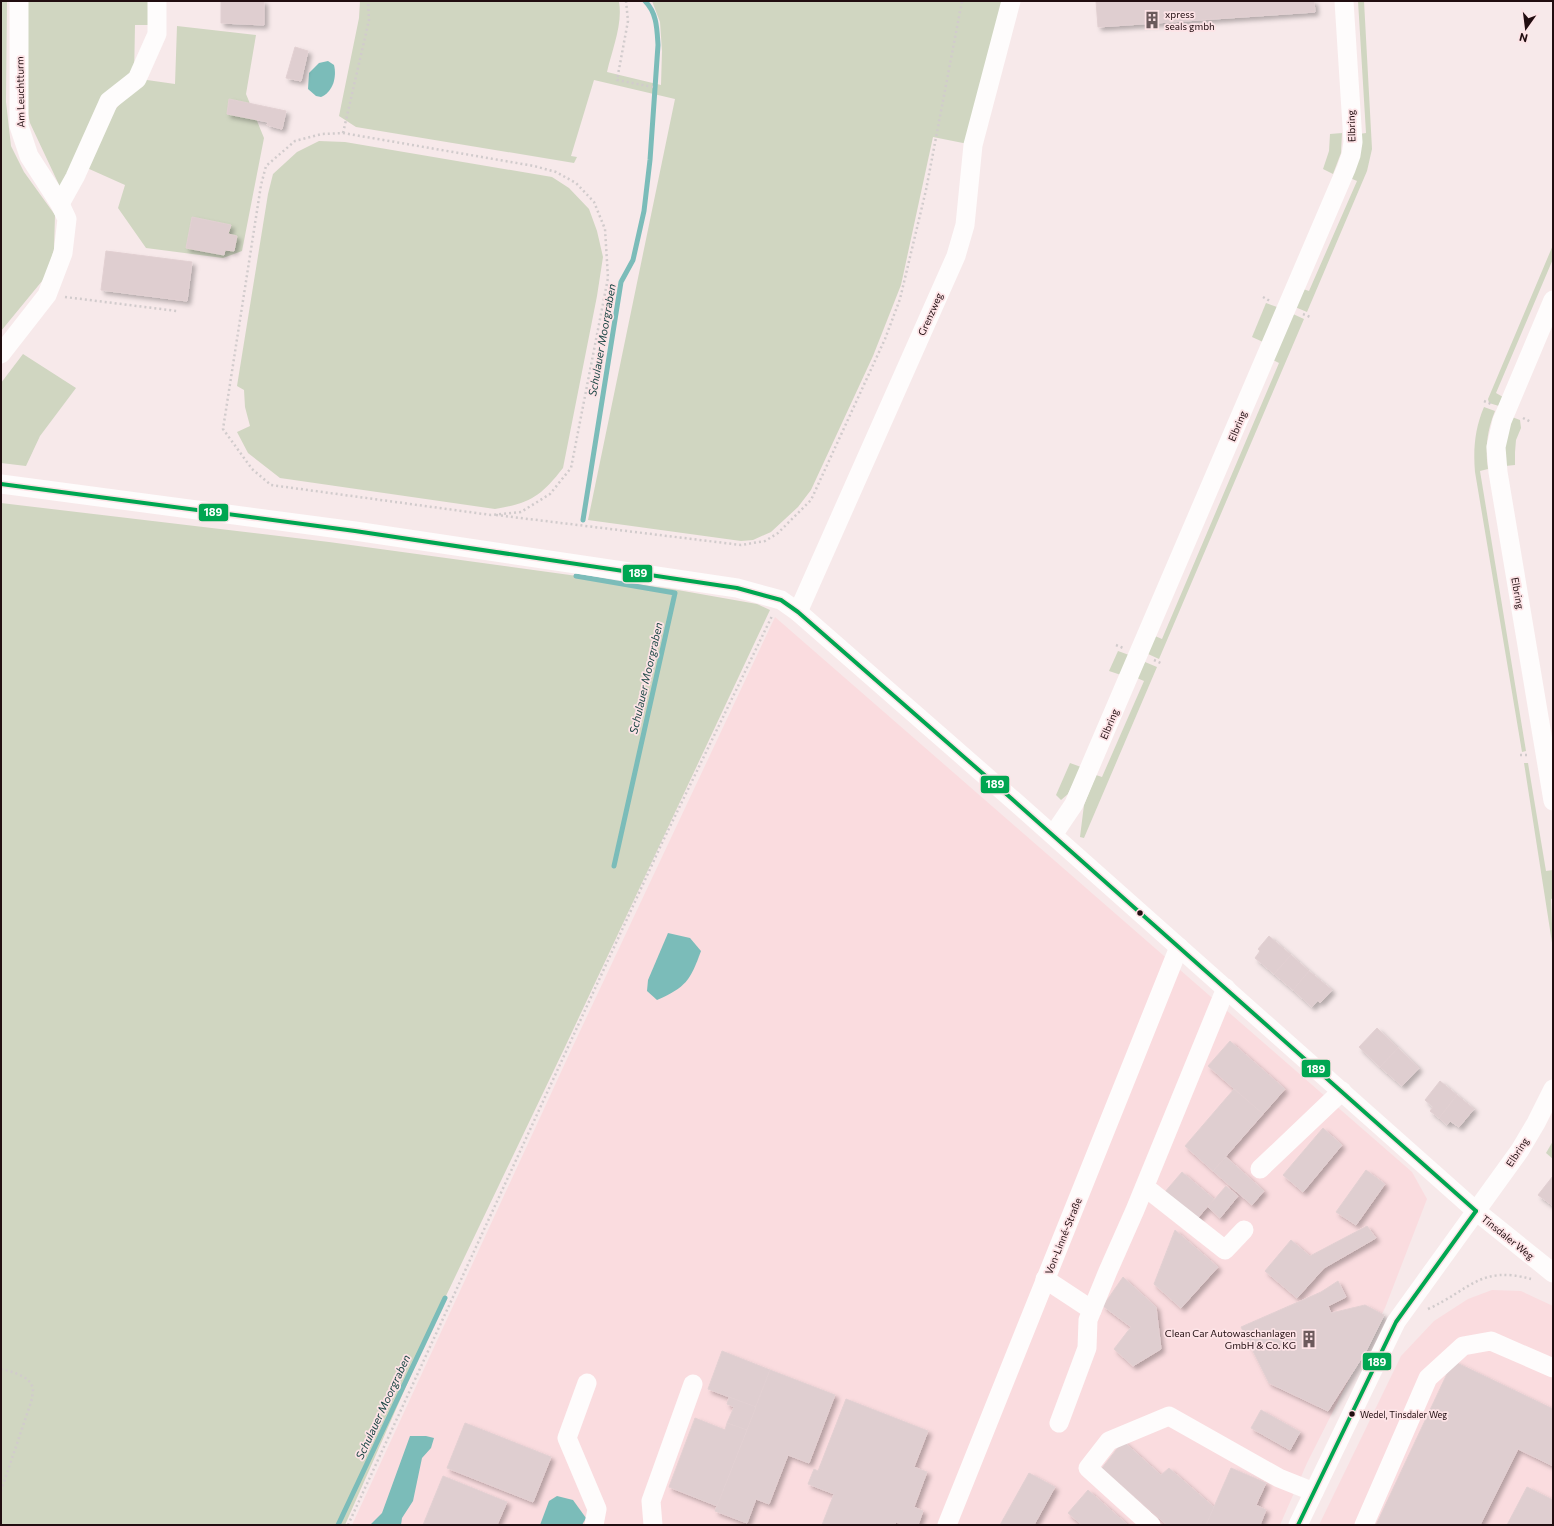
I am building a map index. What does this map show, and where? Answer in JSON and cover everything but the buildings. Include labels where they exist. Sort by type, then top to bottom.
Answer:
[{"type":"street","name":"Am Leuchtturm","points":[[18,1],[19,126],[29,156],[63,211]]},
{"type":"street","points":[[1,354],[47,295],[63,253],[63,211],[75,176],[109,101],[137,79],[157,34],[157,1]]},
{"type":"street","name":"Grenzweg","points":[[798,612],[956,256],[964,225],[973,145],[1011,1]]},
{"type":"street","name":"Elbring","points":[[1053,835],[1074,804],[1351,155],[1353,142],[1344,1]]},
{"type":"street","name":"Elbring","points":[[1553,300],[1504,416],[1496,447],[1498,472],[1553,801]]},
{"type":"street","name":"Tinsdaler Weg","points":[[1,484],[371,533],[737,588],[781,600],[798,612],[1053,835],[1476,1211],[1553,1273]]},
{"type":"street","name":"Von-Linné-Straße","points":[[947,1525],[1179,947]]},
{"type":"street","points":[[1059,1423],[1087,1348],[1088,1320],[1145,1188],[1226,988]]},
{"type":"street","name":"Elbring","points":[[1298,1525],[1396,1322],[1520,1150],[1539,1118],[1553,1089]]},
{"type":"street","points":[[1260,1169],[1342,1092]]},
{"type":"street","points":[[1145,1188],[1225,1250],[1244,1230]]},
{"type":"street","points":[[1045,1279],[1092,1310]]},
{"type":"street","points":[[1364,1525],[1428,1378],[1463,1346],[1491,1341],[1553,1368]]},
{"type":"street","points":[[587,1383],[567,1438],[597,1508],[594,1525]]},
{"type":"street","points":[[653,1525],[651,1501],[693,1384]]},
{"type":"street","points":[[1151,1525],[1088,1468],[1109,1441],[1169,1416],[1280,1478],[1314,1492]]},
{"type":"path","points":[[343,133],[368,20],[368,1]]},
{"type":"path","points":[[626,1],[628,21],[616,80],[653,87]]},
{"type":"path","points":[[492,515],[520,512],[550,494],[571,468],[608,278],[605,229],[594,202],[576,182],[556,172],[534,166],[343,133],[322,134],[295,141],[266,166],[261,185],[223,429],[252,469],[271,485],[492,515],[741,545],[765,541],[778,533],[802,512],[811,500],[885,339],[900,299],[926,190],[962,1]]},
{"type":"path","points":[[47,295],[177,311]]},
{"type":"path","points":[[348,1525],[662,843],[781,600]]},
{"type":"path","points":[[1422,1311],[1442,1302],[1480,1278],[1506,1274],[1536,1281]]},
{"type":"path","points":[[1,1369],[20,1375],[31,1383],[33,1387],[32,1399],[1,1491]]},
{"type":"shaded area","points":[[775,617],[1412,1172],[1427,1199],[1385,1308],[1307,1463],[1280,1525],[352,1525],[573,1046]]},
{"type":"shaded area","points":[[1492,1290],[1521,1291],[1553,1306],[1553,1525],[1319,1525],[1401,1356],[1434,1321],[1468,1299]]},
{"type":"green space","points":[[1,1],[7,1],[6,102],[11,146],[24,172],[55,215],[54,249],[47,275],[1,331]]},
{"type":"green space","points":[[24,1],[152,1],[152,25],[135,25],[134,78],[61,189],[30,123],[25,100]]},
{"type":"green space","points":[[360,1],[619,2],[620,19],[607,72],[661,85],[662,51],[660,22],[652,1],[1011,1],[973,145],[933,137],[901,285],[873,356],[811,490],[798,507],[771,532],[753,540],[741,541],[588,520],[675,99],[594,80],[571,156],[577,157],[574,163],[356,127],[339,116],[359,18]]},
{"type":"green space","points":[[1358,1],[1364,1],[1372,149],[1367,171],[1307,312],[1295,307],[1303,289],[1309,291],[1357,181],[1350,178],[1359,134],[1366,133]]},
{"type":"green space","points":[[177,26],[256,35],[246,94],[264,138],[242,251],[223,258],[146,248],[118,208],[125,185],[87,168],[110,116],[140,79],[175,84]]},
{"type":"green space","points":[[1342,133],[1341,153],[1333,174],[1323,169],[1329,151],[1330,134]]},
{"type":"green space","points":[[319,141],[345,142],[552,177],[569,188],[589,209],[597,231],[603,257],[597,296],[563,468],[541,492],[534,497],[518,504],[495,509],[280,478],[248,453],[237,432],[250,426],[245,407],[244,390],[237,386],[268,194],[273,174],[297,152]]},
{"type":"green space","points":[[1553,245],[1553,259],[1496,393],[1503,397],[1499,406],[1489,403],[1488,399]]},
{"type":"green space","points":[[1266,303],[1277,307],[1263,342],[1252,337]]},
{"type":"green space","points":[[1293,314],[1304,319],[1159,659],[1148,654],[1155,636],[1162,639],[1279,363],[1273,360]]},
{"type":"green space","points":[[23,354],[76,388],[40,436],[26,466],[1,463],[1,383]]},
{"type":"green space","points":[[1484,407],[1495,411],[1487,440],[1488,469],[1480,471],[1526,751],[1522,752],[1475,472],[1475,439]]},
{"type":"green space","points":[[1512,417],[1520,420],[1521,428],[1516,440],[1515,465],[1505,466],[1503,451]]},
{"type":"green space","points":[[1,503],[329,542],[672,589],[757,604],[770,610],[565,1047],[445,1298],[345,1525],[1,1525]]},
{"type":"green space","points":[[1118,651],[1129,655],[1121,675],[1109,671]]},
{"type":"green space","points":[[1145,662],[1157,667],[1084,838],[1080,837],[1084,805],[1096,775],[1102,777],[1144,681],[1137,678]]},
{"type":"green space","points":[[1070,763],[1081,767],[1068,794],[1061,800],[1056,795]]},
{"type":"green space","points":[[1524,763],[1528,763],[1546,871],[1553,870],[1553,898],[1551,899],[1553,949]]},
{"type":"green space","points":[[1553,1141],[1553,1159],[1546,1153]]},
{"type":"water","points":[[328,61],[334,65],[335,74],[333,84],[329,92],[325,95],[321,97],[316,96],[308,89],[309,73],[319,63]]},
{"type":"water","points":[[668,933],[690,938],[701,951],[694,969],[686,982],[675,991],[657,1000],[647,991],[648,980]]},
{"type":"water","points":[[410,1436],[426,1436],[434,1438],[431,1448],[422,1458],[413,1501],[402,1518],[401,1525],[370,1525],[382,1513]]},
{"type":"water","points":[[557,1496],[573,1500],[586,1518],[582,1525],[540,1525],[549,1501]]},
{"type":"waterway","name":"Schulauer Moorgraben","points":[[583,520],[621,282],[633,260],[644,211],[650,160],[658,45],[657,27],[654,16],[645,1]]},
{"type":"waterway","name":"Schulauer Moorgraben","points":[[576,576],[675,593],[614,866]]},
{"type":"waterway","name":"Schulauer Moorgraben","points":[[338,1525],[445,1298]]},
{"type":"transit line","name":"189","points":[[1,484],[355,531],[737,588],[781,600],[798,612],[1012,799],[1476,1211]]},
{"type":"transit line","name":"189","points":[[1298,1525],[1396,1322],[1476,1211]]},
{"type":"place","name":"xpress seals gmbh","points":[[1152,20]]},
{"type":"place","name":"Clean Car Autowaschanlagen GmbH & Co. KG","points":[[1309,1339]]},
{"type":"place","name":"Wedel, Tinsdaler Weg","points":[[1352,1414]]}]
